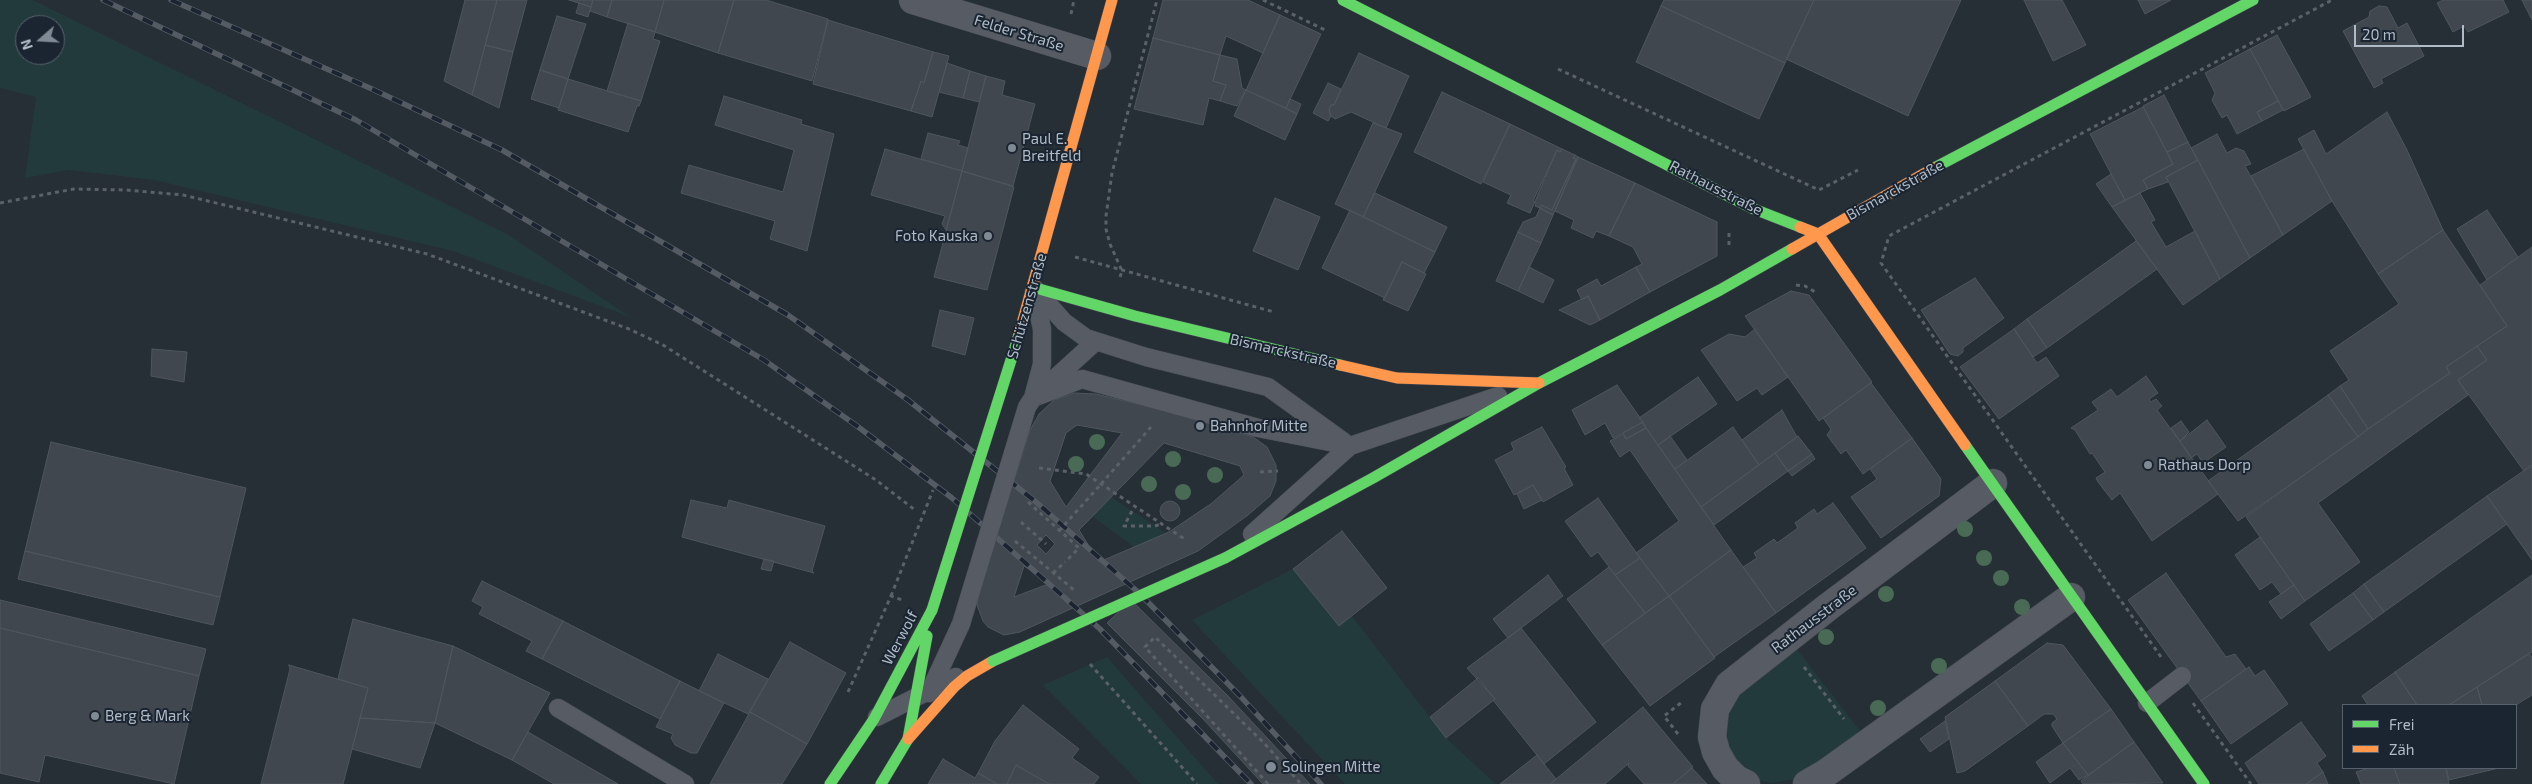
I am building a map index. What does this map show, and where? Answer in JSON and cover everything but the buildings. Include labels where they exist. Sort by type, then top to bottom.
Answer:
[{"type":"main road","name":"Schützenstraße","points":[[932,610],[1018,338],[1112,0]]},
{"type":"main road","name":"Rathausstraße","points":[[1343,0],[1754,209],[1818,234]]},
{"type":"main road","name":"Bismarckstraße","points":[[908,739],[954,687],[967,676],[993,661],[1225,558],[1373,478],[1539,383],[1720,290],[1928,171],[2253,0]]},
{"type":"main road","points":[[1818,234],[2204,784]]},
{"type":"main road","name":"Bismarckstraße","points":[[1032,287],[1110,309],[1396,378],[1539,383]]},
{"type":"main road","name":"Werwolf","points":[[923,693],[932,610]]},
{"type":"main road","name":"Werwolf","points":[[830,784],[874,719],[932,610]]},
{"type":"main road","points":[[881,784],[908,739]]},
{"type":"street","name":"Felder Straße","points":[[913,0],[1097,56]]},
{"type":"street","name":"Rathausstraße","points":[[1746,784],[1736,779],[1725,768],[1716,752],[1712,737],[1715,709],[1730,685],[1784,641],[1993,483]]},
{"type":"street","points":[[1807,784],[1826,774],[2071,597]]},
{"type":"lane","points":[[1032,287],[1064,322],[1095,342],[1146,357],[1268,387],[1350,446]]},
{"type":"lane","points":[[1032,287],[1042,330],[1042,364],[1033,398]]},
{"type":"lane","points":[[908,739],[923,693],[961,624],[1027,407],[1033,398],[1095,342]]},
{"type":"lane","points":[[1033,398],[1082,379],[1258,428],[1350,446],[1539,383]]},
{"type":"lane","name":"Bismarckstraße","points":[[1225,558],[1350,446]]},
{"type":"lane","points":[[874,719],[923,693],[993,661]]},
{"type":"lane","points":[[2147,703],[2179,678]]},
{"type":"lane","points":[[558,708],[686,784]]},
{"type":"path","points":[[1157,0],[1112,173],[1106,216],[1110,244],[1122,270],[1278,313]]},
{"type":"path","points":[[1263,0],[1326,31]]},
{"type":"path","points":[[2251,784],[2179,678],[1881,263],[1889,236],[2332,0]]},
{"type":"path","points":[[1551,66],[1819,190],[1863,167]]},
{"type":"path","points":[[0,202],[74,189],[126,190],[183,195],[427,254],[629,329],[663,345],[876,480],[915,510]]},
{"type":"path","points":[[1728,227],[1729,250]]},
{"type":"path","points":[[1789,285],[1805,286],[1818,294]]},
{"type":"path","points":[[1059,531],[1153,424]]},
{"type":"path","points":[[1039,468],[1086,474],[1187,540]]},
{"type":"path","points":[[1025,500],[1079,548],[1053,573]]},
{"type":"path","points":[[1132,511],[1124,526],[1155,526],[1161,523]]},
{"type":"path","points":[[1018,520],[1046,544]]},
{"type":"path","points":[[1011,538],[1078,593]]},
{"type":"path","points":[[1268,784],[1145,647],[1156,637],[1262,742],[1301,784]]},
{"type":"path","points":[[1784,641],[1864,746]]},
{"type":"path","points":[[1090,664],[1198,784]]},
{"type":"green space","points":[[0,0],[33,0],[63,15],[15,15],[15,65],[65,65],[65,16],[509,235],[630,317],[453,251],[154,180],[69,170],[25,178],[36,97],[0,88]]},
{"type":"green space","points":[[1111,497],[1166,533],[1134,547],[1092,516]]},
{"type":"green space","points":[[1293,569],[1339,626],[1352,616],[1446,738],[1496,784],[1345,784],[1192,620]]},
{"type":"green space","points":[[1796,648],[1861,732],[1796,779],[1772,783],[1760,781],[1751,777],[1731,761],[1723,722],[1738,694]]},
{"type":"green space","points":[[1107,657],[1218,784],[1141,784],[1043,685]]},
{"type":"railway","points":[[103,0],[356,120],[764,360],[857,426],[952,498],[1100,629],[1251,784]]},
{"type":"railway","points":[[171,0],[372,89],[502,150],[788,315],[908,400],[1036,502],[1139,593],[1241,697],[1321,784]]},
{"type":"traffic: fast","points":[[1343,0],[1754,209],[1800,227]]},
{"type":"traffic: fast","points":[[1934,168],[2253,0]]},
{"type":"traffic: fast","points":[[1225,558],[1373,478],[1539,383],[1720,290],[1792,249]]},
{"type":"traffic: fast","points":[[1032,287],[1135,316],[1340,365]]},
{"type":"traffic: fast","points":[[932,610],[1018,338]]},
{"type":"traffic: fast","points":[[1965,445],[2204,784]]},
{"type":"traffic: fast","points":[[993,661],[1225,558]]},
{"type":"traffic: fast","points":[[830,784],[874,719],[932,610]]},
{"type":"traffic: fast","points":[[881,784],[908,739],[927,636]]},
{"type":"traffic: slow","points":[[1018,338],[1112,0]]},
{"type":"traffic: slow","points":[[1792,249],[1934,168]]},
{"type":"traffic: slow","points":[[1800,227],[1818,234],[1965,445]]},
{"type":"traffic: slow","points":[[1340,365],[1397,378],[1539,383]]},
{"type":"traffic: slow","points":[[908,739],[954,687],[967,676],[993,661]]},
{"type":"place","name":"Paul E. Breitfeld","points":[[1012,148]]},
{"type":"place","name":"Foto Kauska","points":[[988,236]]},
{"type":"place","name":"Bahnhof Mitte","points":[[1200,426]]},
{"type":"place","name":"Rathaus Dorp","points":[[2148,465]]},
{"type":"place","name":"Berg & Mark","points":[[95,716]]},
{"type":"place","name":"Solingen Mitte","points":[[1271,767]]}]
